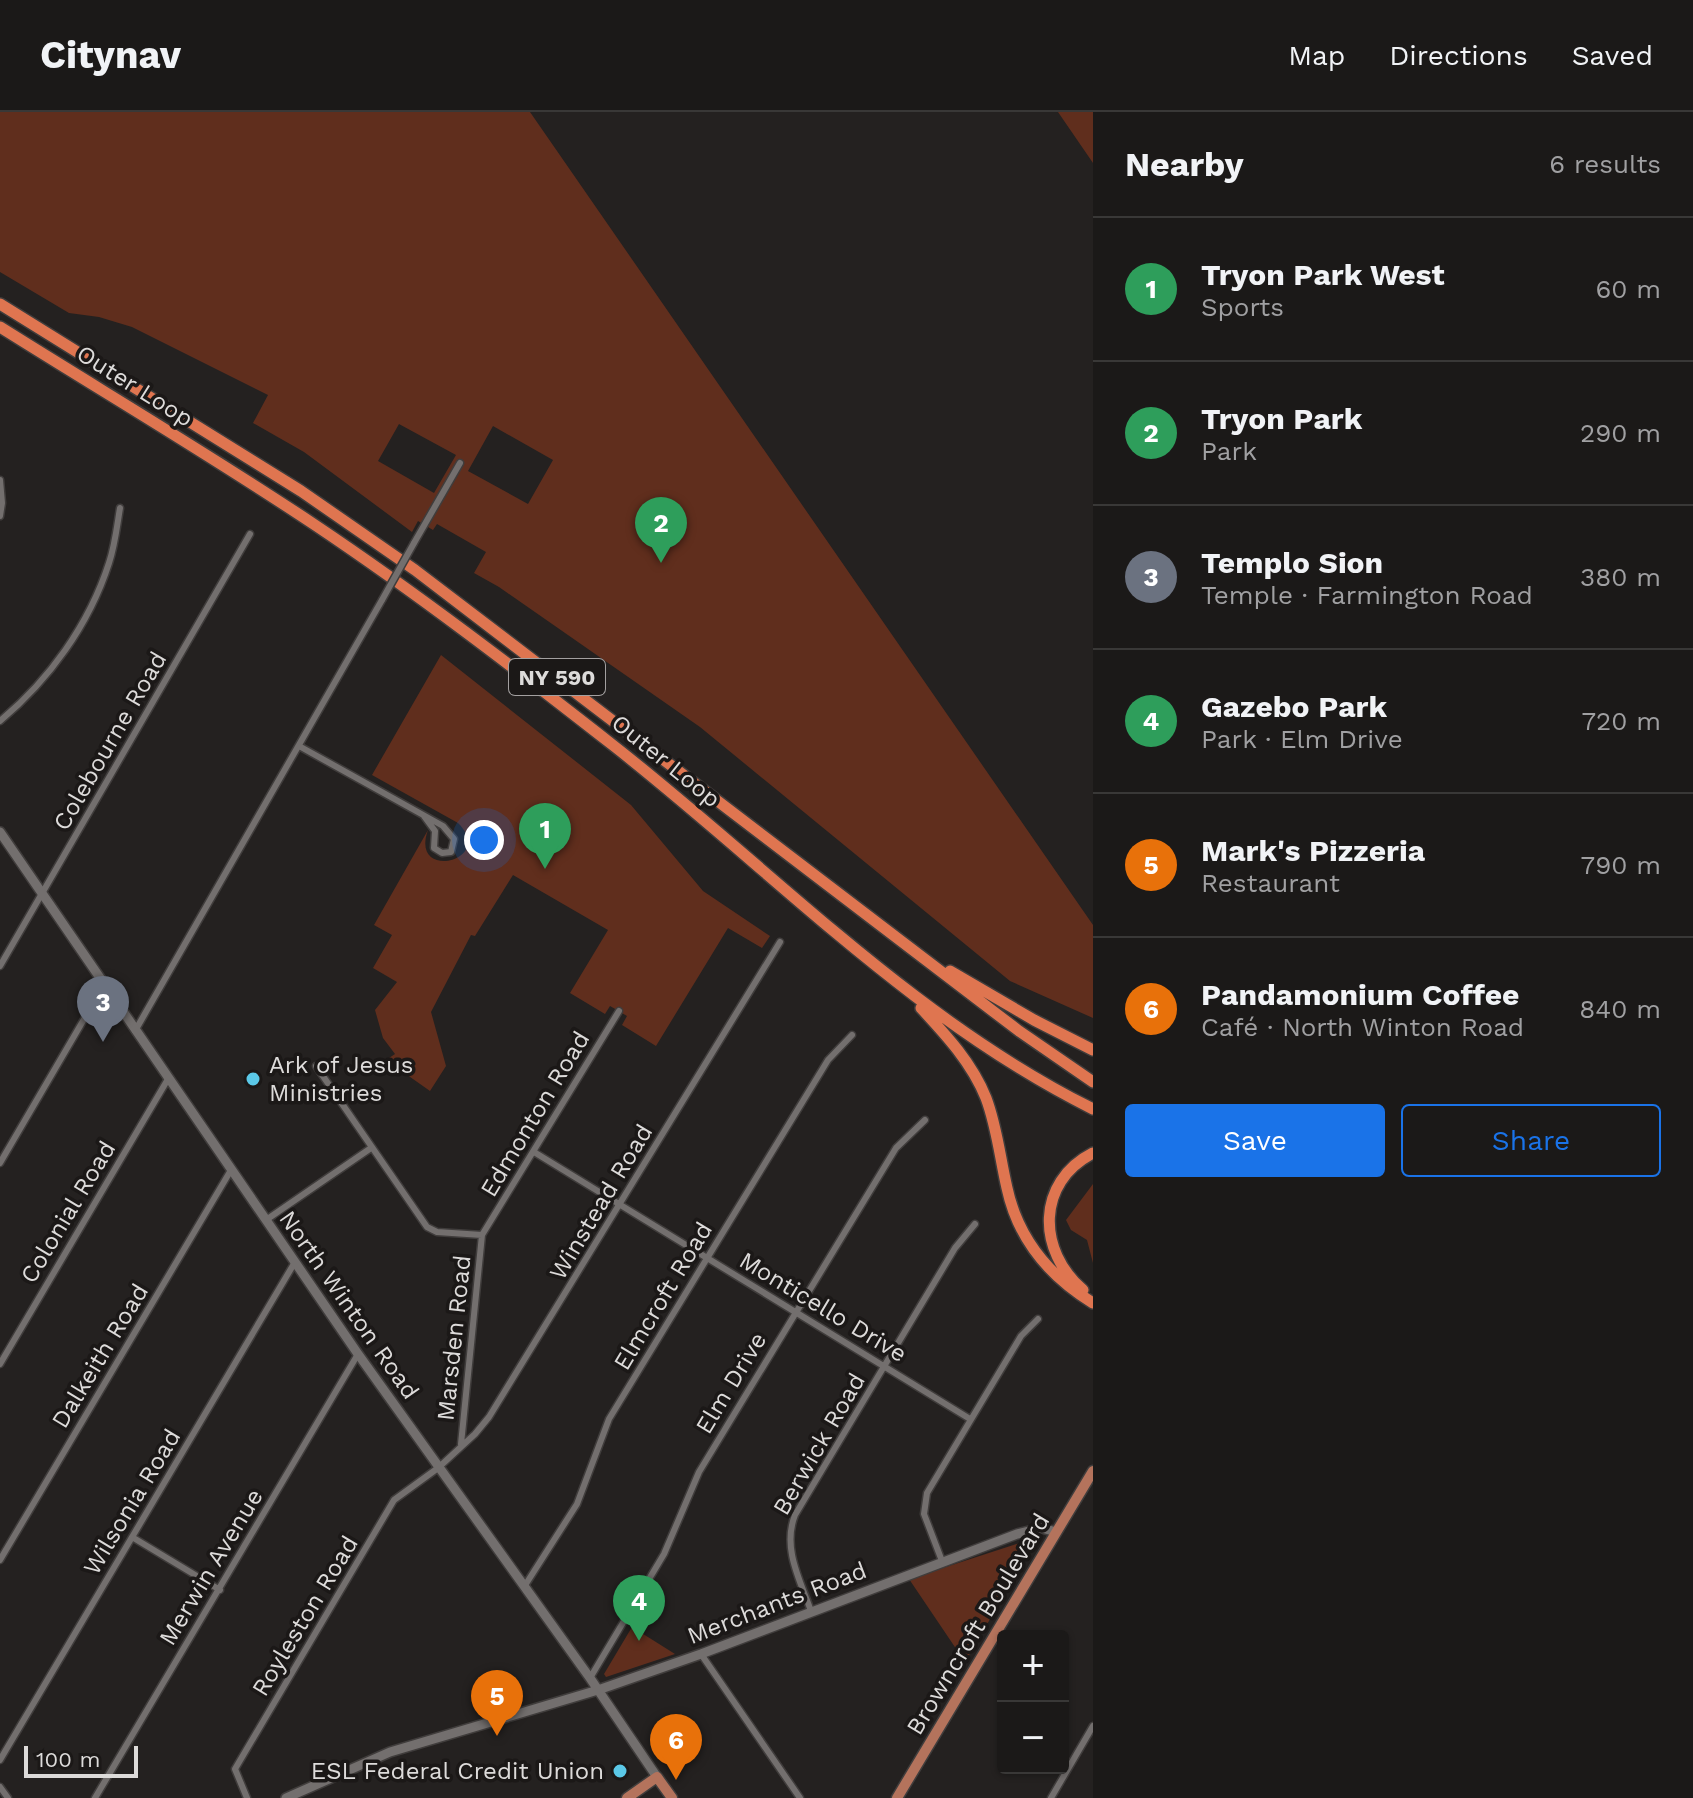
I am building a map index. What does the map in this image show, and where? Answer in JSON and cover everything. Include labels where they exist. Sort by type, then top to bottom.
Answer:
[{"type":"highway","name":"Outer Loop","points":[[0,304],[289,484],[403,562],[1041,1048],[1093,1082]]},
{"type":"highway","name":"Outer Loop","points":[[0,327],[294,511],[441,615],[638,765],[880,969],[979,1044],[1093,1109]]},
{"type":"highway","points":[[898,939],[1034,1020],[1093,1050]]},
{"type":"highway","points":[[880,969],[930,1018],[966,1061],[990,1111],[1008,1195],[1021,1228],[1053,1275],[1093,1300]]},
{"type":"highway","points":[[1093,1153],[1064,1177],[1053,1198],[1049,1217],[1055,1255],[1064,1272],[1093,1300]]},
{"type":"main road","name":"North Winton Road","points":[[0,832],[358,1354],[672,1798]]},
{"type":"main road","name":"Browncroft Boulevard","points":[[897,1798],[1093,1471]]},
{"type":"main road","name":"Merchants Road","points":[[286,1798],[390,1752],[598,1690],[1027,1530],[1042,1528],[1056,1532]]},
{"type":"main road","points":[[627,1798],[657,1777]]},
{"type":"street","points":[[135,1031],[460,463]]},
{"type":"street","points":[[0,480],[0,516]]},
{"type":"street","points":[[0,721],[46,676],[77,631],[109,563],[120,508]]},
{"type":"street","name":"Colebourne Road","points":[[0,966],[250,534]]},
{"type":"street","points":[[299,746],[424,816],[450,833],[454,839],[451,852],[442,853],[434,848],[435,831],[424,816]]},
{"type":"street","name":"Winstead Road","points":[[438,1468],[475,1434],[502,1397],[780,942]]},
{"type":"street","points":[[0,1163],[104,985]]},
{"type":"street","name":"Edmonton Road","points":[[482,1235],[619,1011]]},
{"type":"street","name":"Elmcroft Road","points":[[524,1587],[577,1504],[609,1419],[828,1060],[852,1035]]},
{"type":"street","points":[[316,1066],[430,1229],[482,1235]]},
{"type":"street","name":"Colonial Road","points":[[0,1364],[168,1079]]},
{"type":"street","name":"Elm Drive","points":[[590,1678],[664,1554],[699,1472],[896,1148],[925,1120]]},
{"type":"street","points":[[266,1220],[371,1148]]},
{"type":"street","name":"Monticello Drive","points":[[534,1152],[970,1419]]},
{"type":"street","name":"Dalkeith Road","points":[[0,1560],[231,1170]]},
{"type":"street","name":"Berwick Road","points":[[811,1611],[789,1546],[791,1523],[955,1248],[975,1224]]},
{"type":"street","name":"Marsden Road","points":[[461,1444],[482,1235]]},
{"type":"street","name":"Wilsonia Road","points":[[0,1760],[295,1262]]},
{"type":"street","points":[[942,1561],[926,1521],[924,1500],[929,1487],[1021,1336],[1038,1319]]},
{"type":"street","name":"Merwin Avenue","points":[[95,1798],[358,1354]]},
{"type":"street","name":"Royleston Road","points":[[247,1798],[235,1769],[394,1500],[438,1468]]},
{"type":"street","points":[[132,1537],[220,1590]]},
{"type":"street","points":[[701,1654],[800,1798]]},
{"type":"street","points":[[1051,1798],[1093,1726]]},
{"type":"street","points":[[0,1787],[8,1798]]},
{"type":"shaded area","points":[[0,112],[530,112],[1093,925],[1093,1018],[1010,981],[700,727],[499,587],[474,573],[486,552],[437,524],[433,530],[418,521],[412,532],[304,452],[253,423],[268,395],[132,327],[99,317],[69,313],[0,272]],"holes":[[[399,424],[456,455],[434,493],[378,461]],[[493,426],[553,460],[528,504],[468,471]]]},
{"type":"shaded area","points":[[1058,112],[1093,112],[1093,163]]},
{"type":"shaded area","points":[[441,655],[631,805],[703,891],[770,936],[762,948],[728,928],[656,1046],[622,1025],[627,1016],[610,1006],[605,1014],[570,993],[608,930],[513,875],[475,936],[471,935],[431,1012],[446,1066],[430,1091],[386,1060],[395,1054],[383,1038],[375,1010],[397,982],[373,968],[392,935],[374,925],[428,830],[425,846],[430,856],[439,861],[461,856],[467,847],[467,836],[458,823],[372,775]]},
{"type":"shaded area","points":[[1093,1184],[1093,1263],[1087,1240],[1071,1230],[1066,1220]]},
{"type":"shaded area","points":[[1038,1537],[965,1662],[909,1579]]},
{"type":"shaded area","points":[[632,1627],[675,1654],[606,1677],[604,1674]]},
{"type":"place","name":"Tryon Park","points":[[661,563]]},
{"type":"place","name":"Tryon Park West","points":[[545,869]]},
{"type":"place","name":"Templo Sion","points":[[103,1042]]},
{"type":"place","name":"Ark of Jesus Ministries","points":[[253,1079]]},
{"type":"place","name":"Gazebo Park","points":[[639,1641]]},
{"type":"place","name":"Mark's Pizzeria","points":[[497,1736]]},
{"type":"place","name":"ESL Federal Credit Union","points":[[620,1771]]},
{"type":"place","name":"Pandamonium Coffee","points":[[676,1780]]}]
